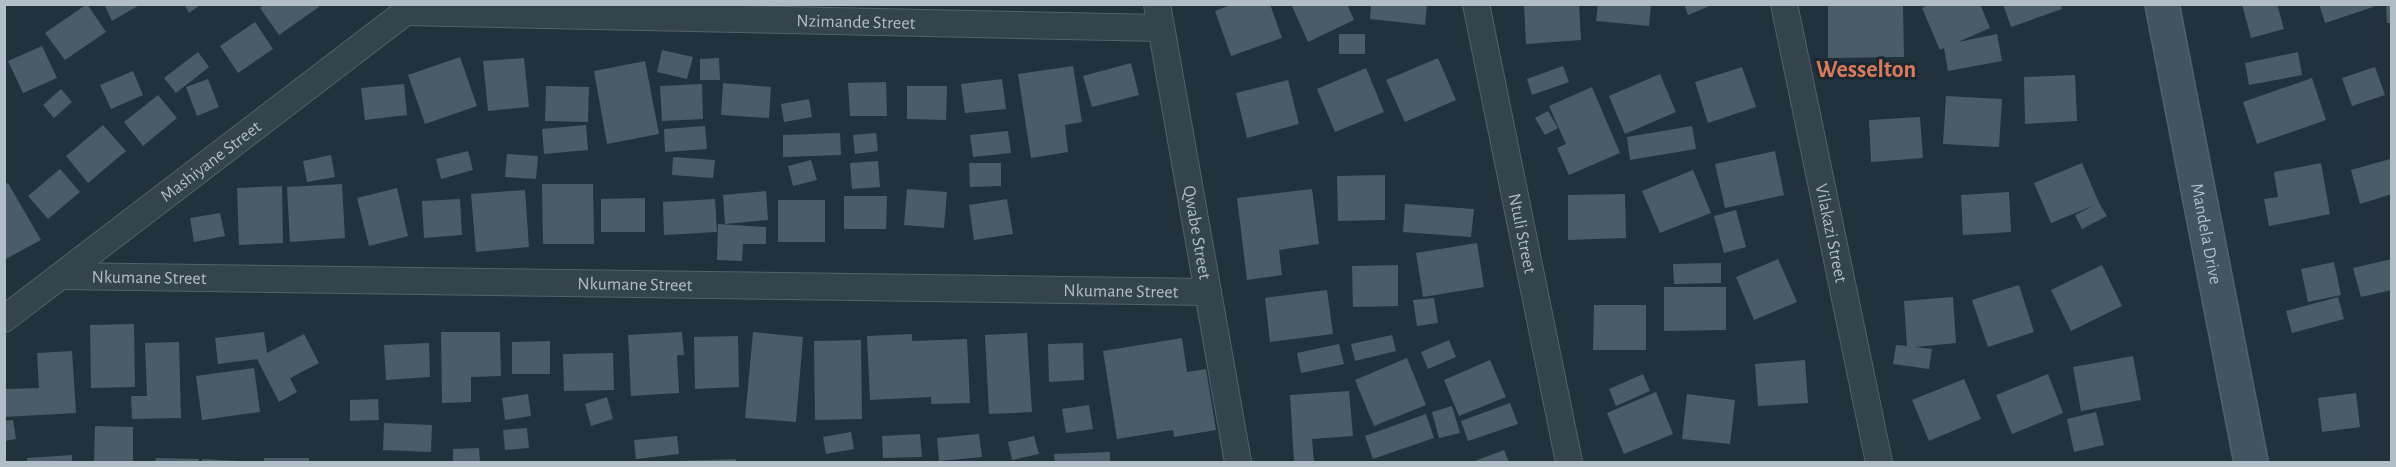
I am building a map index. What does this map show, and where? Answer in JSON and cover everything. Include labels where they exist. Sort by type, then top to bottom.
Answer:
[{"type":"street","name":"Ntuli Street","points":[[1476,4],[1569,462]]},
{"type":"street","name":"Vilakazi Street","points":[[1784,4],[1879,462]]},
{"type":"street","name":"Mandela Drive","points":[[2162,4],[2251,462]]},
{"type":"street","name":"Nzimande Street","points":[[411,8],[1159,16]]},
{"type":"street","name":"Mashiyane Street","points":[[4,320],[411,8]]},
{"type":"street","name":"Qwabe Street","points":[[1159,16],[1238,462]]},
{"type":"street","name":"Nkumane Street","points":[[62,276],[1209,292]]},
{"type":"building","points":[[87,4],[106,32],[65,60],[45,33]]},
{"type":"building","points":[[104,4],[141,4],[112,21]]},
{"type":"building","points":[[184,4],[202,4],[189,13]]},
{"type":"building","points":[[265,4],[317,4],[319,7],[279,35],[260,8]]},
{"type":"building","points":[[1233,4],[1270,4],[1282,38],[1231,56],[1215,11]]},
{"type":"building","points":[[1291,4],[1347,4],[1354,20],[1308,42]]},
{"type":"building","points":[[1371,4],[1427,4],[1425,25],[1370,19]]},
{"type":"building","points":[[1524,4],[1579,4],[1581,40],[1526,44]]},
{"type":"building","points":[[1598,4],[1651,4],[1649,26],[1596,21]]},
{"type":"building","points":[[1684,4],[1712,4],[1712,5],[1688,15]]},
{"type":"building","points":[[1828,4],[1903,4],[1904,57],[1828,58]]},
{"type":"building","points":[[1929,4],[1980,4],[1990,28],[1958,42],[1997,34],[2002,61],[1948,71],[1944,48],[1940,50],[1922,8]]},
{"type":"building","points":[[2003,4],[2061,4],[2062,9],[2011,27]]},
{"type":"building","points":[[2242,4],[2277,4],[2284,29],[2251,38]]},
{"type":"building","points":[[2319,4],[2379,4],[2379,5],[2325,23]]},
{"type":"building","points":[[2386,6],[2392,6],[2392,23],[2387,23]]},
{"type":"building","points":[[255,22],[273,49],[238,73],[220,46]]},
{"type":"building","points":[[1339,34],[1365,34],[1365,54],[1339,54]]},
{"type":"building","points":[[42,46],[57,78],[23,93],[8,61]]},
{"type":"building","points":[[662,50],[693,57],[687,79],[657,72]]},
{"type":"building","points":[[198,52],[209,67],[176,93],[164,78]]},
{"type":"building","points":[[2298,52],[2302,75],[2249,85],[2245,63]]},
{"type":"building","points":[[460,57],[477,106],[425,124],[408,75]]},
{"type":"building","points":[[524,58],[529,107],[488,111],[483,61]]},
{"type":"building","points":[[719,58],[720,80],[700,80],[700,59]]},
{"type":"building","points":[[1438,58],[1456,100],[1405,122],[1386,80]]},
{"type":"building","points":[[645,61],[659,134],[607,144],[594,71]]},
{"type":"building","points":[[1131,63],[1139,95],[1092,107],[1083,76]]},
{"type":"building","points":[[1073,66],[1082,122],[1065,125],[1068,152],[1031,158],[1018,74]]},
{"type":"building","points":[[1563,66],[1569,82],[1532,95],[1527,79]]},
{"type":"building","points":[[1742,67],[1756,107],[1708,123],[1695,82]]},
{"type":"building","points":[[2375,67],[2385,95],[2352,106],[2342,78]]},
{"type":"building","points":[[1366,68],[1384,112],[1335,132],[1317,89]]},
{"type":"building","points":[[133,71],[143,95],[111,109],[100,85]]},
{"type":"building","points":[[1660,74],[1676,112],[1625,134],[1609,96]]},
{"type":"building","points":[[2075,75],[2077,121],[2025,124],[2024,77]]},
{"type":"building","points":[[2312,78],[2326,120],[2257,144],[2243,102]]},
{"type":"building","points":[[208,79],[219,107],[197,116],[186,87]]},
{"type":"building","points":[[1002,79],[1006,109],[965,113],[961,84]]},
{"type":"building","points":[[1288,80],[1299,124],[1247,138],[1236,93]]},
{"type":"building","points":[[886,82],[887,116],[850,116],[848,83]]},
{"type":"building","points":[[723,83],[771,87],[769,118],[721,115]]},
{"type":"building","points":[[404,84],[407,115],[365,120],[361,88]]},
{"type":"building","points":[[702,84],[703,119],[662,121],[660,86]]},
{"type":"building","points":[[546,86],[589,87],[588,122],[545,121]]},
{"type":"building","points":[[907,86],[947,86],[946,120],[907,119]]},
{"type":"building","points":[[1592,87],[1620,153],[1569,175],[1557,148],[1566,144],[1549,106]]},
{"type":"building","points":[[61,89],[72,102],[54,118],[43,105]]},
{"type":"building","points":[[158,95],[177,118],[143,146],[124,122]]},
{"type":"building","points":[[1946,96],[2002,99],[1999,147],[1943,144]]},
{"type":"building","points":[[809,99],[812,117],[784,122],[781,104]]},
{"type":"building","points":[[1548,111],[1558,128],[1545,135],[1535,118]]},
{"type":"building","points":[[1920,117],[1923,158],[1871,162],[1869,120]]},
{"type":"building","points":[[103,125],[126,151],[88,183],[66,156]]},
{"type":"building","points":[[586,125],[588,150],[544,154],[542,129]]},
{"type":"building","points":[[705,126],[707,149],[665,152],[664,129]]},
{"type":"building","points":[[1692,126],[1696,149],[1630,160],[1627,137]]},
{"type":"building","points":[[1008,131],[1011,153],[973,157],[970,135]]},
{"type":"building","points":[[840,133],[841,155],[783,157],[783,135]]},
{"type":"building","points":[[876,133],[878,151],[855,154],[853,135]]},
{"type":"building","points":[[468,151],[473,170],[441,179],[436,159]]},
{"type":"building","points":[[1775,151],[1784,195],[1725,208],[1715,164]]},
{"type":"building","points":[[507,154],[538,156],[536,179],[505,177]]},
{"type":"building","points":[[331,155],[335,177],[307,182],[303,161]]},
{"type":"building","points":[[673,157],[715,160],[713,178],[672,175]]},
{"type":"building","points":[[2390,159],[2392,194],[2360,204],[2351,170]]},
{"type":"building","points":[[811,160],[817,180],[793,186],[788,166]]},
{"type":"building","points":[[878,161],[880,187],[852,189],[850,163]]},
{"type":"building","points":[[969,163],[1001,163],[1001,186],[970,187]]},
{"type":"building","points":[[2082,163],[2107,216],[2082,229],[2075,215],[2095,205],[2051,223],[2034,183]]},
{"type":"building","points":[[2321,163],[2330,214],[2269,226],[2264,199],[2278,197],[2274,172]]},
{"type":"building","points":[[60,169],[80,192],[48,219],[28,196]]},
{"type":"building","points":[[1693,170],[1711,213],[1660,233],[1642,191]]},
{"type":"building","points":[[1385,175],[1385,220],[1338,221],[1337,176]]},
{"type":"building","points":[[8,183],[41,240],[4,260],[4,185]]},
{"type":"building","points":[[342,184],[345,238],[290,242],[287,187]]},
{"type":"building","points":[[542,184],[593,184],[594,244],[543,244]]},
{"type":"building","points":[[282,186],[283,243],[239,245],[237,188]]},
{"type":"building","points":[[397,188],[408,236],[369,246],[357,198]]},
{"type":"building","points":[[907,189],[947,192],[944,228],[904,225]]},
{"type":"building","points":[[1312,189],[1319,244],[1279,250],[1282,275],[1247,280],[1237,198]]},
{"type":"building","points":[[525,190],[529,247],[476,252],[471,194]]},
{"type":"building","points":[[766,191],[768,220],[725,224],[723,195]]},
{"type":"building","points":[[2009,192],[2011,232],[1963,235],[1961,195]]},
{"type":"building","points":[[1625,194],[1626,238],[1568,240],[1568,195]]},
{"type":"building","points":[[844,196],[887,196],[886,229],[844,229]]},
{"type":"building","points":[[645,198],[645,232],[601,232],[601,199]]},
{"type":"building","points":[[460,199],[462,235],[424,238],[422,201]]},
{"type":"building","points":[[715,199],[717,232],[664,235],[663,202]]},
{"type":"building","points":[[1007,199],[1013,234],[974,240],[969,205]]},
{"type":"building","points":[[778,200],[825,200],[825,242],[778,242]]},
{"type":"building","points":[[1405,204],[1474,209],[1471,237],[1403,232]]},
{"type":"building","points":[[1736,210],[1746,247],[1724,253],[1714,216]]},
{"type":"building","points":[[220,213],[225,236],[194,242],[190,218]]},
{"type":"building","points":[[718,224],[766,227],[766,244],[743,244],[742,261],[717,260]]},
{"type":"building","points":[[1477,243],[1484,287],[1423,297],[1416,253]]},
{"type":"building","points":[[1778,259],[1797,302],[1754,320],[1736,277]]},
{"type":"building","points":[[2392,259],[2392,290],[2361,297],[2353,268]]},
{"type":"building","points":[[2334,262],[2341,295],[2308,302],[2301,269]]},
{"type":"building","points":[[1721,263],[1721,283],[1674,284],[1673,264]]},
{"type":"building","points":[[1398,265],[1398,306],[1353,307],[1352,266]]},
{"type":"building","points":[[2102,265],[2122,306],[2071,331],[2051,290]]},
{"type":"building","points":[[2019,285],[2034,332],[1988,347],[1972,300]]},
{"type":"building","points":[[1664,287],[1726,287],[1726,330],[1664,331]]},
{"type":"building","points":[[1327,290],[1333,334],[1270,342],[1265,298]]},
{"type":"building","points":[[1953,297],[1956,343],[1915,347],[1932,349],[1929,369],[1893,364],[1896,345],[1907,346],[1904,301]]},
{"type":"building","points":[[2338,297],[2344,319],[2292,333],[2286,311]]},
{"type":"building","points":[[1434,298],[1438,323],[1417,326],[1413,300]]},
{"type":"building","points":[[1594,305],[1646,305],[1646,350],[1593,350]]},
{"type":"building","points":[[134,324],[135,387],[91,388],[90,325]]},
{"type":"building","points":[[264,332],[267,353],[304,334],[319,363],[290,378],[297,392],[279,402],[257,359],[218,364],[215,338]]},
{"type":"building","points":[[441,332],[500,332],[501,376],[471,377],[471,402],[442,403]]},
{"type":"building","points":[[682,332],[684,355],[677,355],[679,393],[631,396],[628,335]]},
{"type":"building","points":[[753,332],[803,337],[796,422],[745,418]]},
{"type":"building","points":[[1027,333],[1032,412],[989,414],[985,335]]},
{"type":"building","points":[[912,334],[912,341],[967,339],[970,403],[931,404],[931,397],[870,400],[867,336]]},
{"type":"building","points":[[1392,335],[1396,351],[1355,361],[1351,344]]},
{"type":"building","points":[[738,336],[739,387],[695,389],[694,337]]},
{"type":"building","points":[[1182,338],[1187,372],[1206,369],[1216,430],[1174,437],[1173,430],[1117,439],[1103,351]]},
{"type":"building","points":[[861,340],[862,419],[815,420],[814,341]]},
{"type":"building","points":[[1449,340],[1456,357],[1428,369],[1421,352]]},
{"type":"building","points":[[550,341],[550,374],[512,374],[512,342]]},
{"type":"building","points":[[179,342],[181,418],[132,419],[131,396],[147,396],[145,343]]},
{"type":"building","points":[[429,343],[430,377],[386,380],[384,345]]},
{"type":"building","points":[[1083,343],[1084,380],[1049,382],[1048,344]]},
{"type":"building","points":[[1339,344],[1344,364],[1301,373],[1297,353]]},
{"type":"building","points":[[72,351],[76,413],[4,417],[4,389],[39,388],[37,353]]},
{"type":"building","points":[[613,353],[614,390],[564,391],[563,354]]},
{"type":"building","points":[[2133,356],[2141,400],[2081,411],[2073,367]]},
{"type":"building","points":[[1407,358],[1426,405],[1374,426],[1355,380]]},
{"type":"building","points":[[1490,360],[1506,397],[1459,416],[1444,380]]},
{"type":"building","points":[[1805,360],[1808,403],[1758,406],[1755,364]]},
{"type":"building","points":[[254,368],[260,412],[202,420],[196,376]]},
{"type":"building","points":[[1643,374],[1650,391],[1616,406],[1609,389]]},
{"type":"building","points":[[2048,374],[2063,413],[2012,434],[1996,395]]},
{"type":"building","points":[[1964,379],[1981,419],[1929,441],[1912,400]]},
{"type":"building","points":[[1349,391],[1353,436],[1312,439],[1314,462],[1294,462],[1290,395]]},
{"type":"building","points":[[1656,392],[1673,434],[1624,454],[1607,413]]},
{"type":"building","points":[[2356,393],[2360,427],[2322,432],[2318,398]]},
{"type":"building","points":[[528,394],[531,416],[505,420],[502,398]]},
{"type":"building","points":[[1687,394],[1735,400],[1730,444],[1682,439]]},
{"type":"building","points":[[607,397],[613,419],[591,426],[585,404]]},
{"type":"building","points":[[378,399],[379,420],[350,421],[350,400]]},
{"type":"building","points":[[1510,403],[1518,424],[1468,441],[1461,421]]},
{"type":"building","points":[[1089,405],[1093,429],[1066,433],[1062,409]]},
{"type":"building","points":[[1452,406],[1460,433],[1439,438],[1432,412]]},
{"type":"building","points":[[2096,412],[2104,445],[2074,452],[2067,419]]},
{"type":"building","points":[[1426,414],[1434,438],[1373,459],[1365,436]]},
{"type":"building","points":[[13,420],[16,439],[4,441],[4,421]]},
{"type":"building","points":[[384,423],[432,425],[431,452],[383,450]]},
{"type":"building","points":[[95,426],[133,427],[133,462],[94,462]]},
{"type":"building","points":[[527,428],[529,448],[505,450],[503,430]]},
{"type":"building","points":[[851,432],[854,449],[826,454],[823,437]]},
{"type":"building","points":[[920,434],[922,457],[883,458],[882,436]]},
{"type":"building","points":[[979,434],[982,457],[939,461],[937,438]]},
{"type":"building","points":[[677,436],[679,454],[636,459],[634,440]]},
{"type":"building","points":[[1034,436],[1039,454],[1012,460],[1008,442]]},
{"type":"building","points":[[479,448],[480,462],[453,462],[453,449]]},
{"type":"building","points":[[1504,450],[1509,462],[1472,462]]},
{"type":"building","points":[[1110,452],[1110,462],[1055,462],[1054,454]]},
{"type":"building","points":[[72,455],[72,462],[27,462],[27,458]]},
{"type":"building","points":[[156,458],[199,459],[198,462],[155,462]]},
{"type":"building","points":[[264,458],[309,458],[309,462],[264,462]]},
{"type":"building","points":[[202,459],[240,461],[240,462],[202,462]]},
{"type":"building","points":[[736,459],[736,462],[678,462],[678,461]]},
{"type":"district","name":"Wesselton","points":[[1866,69]]}]
